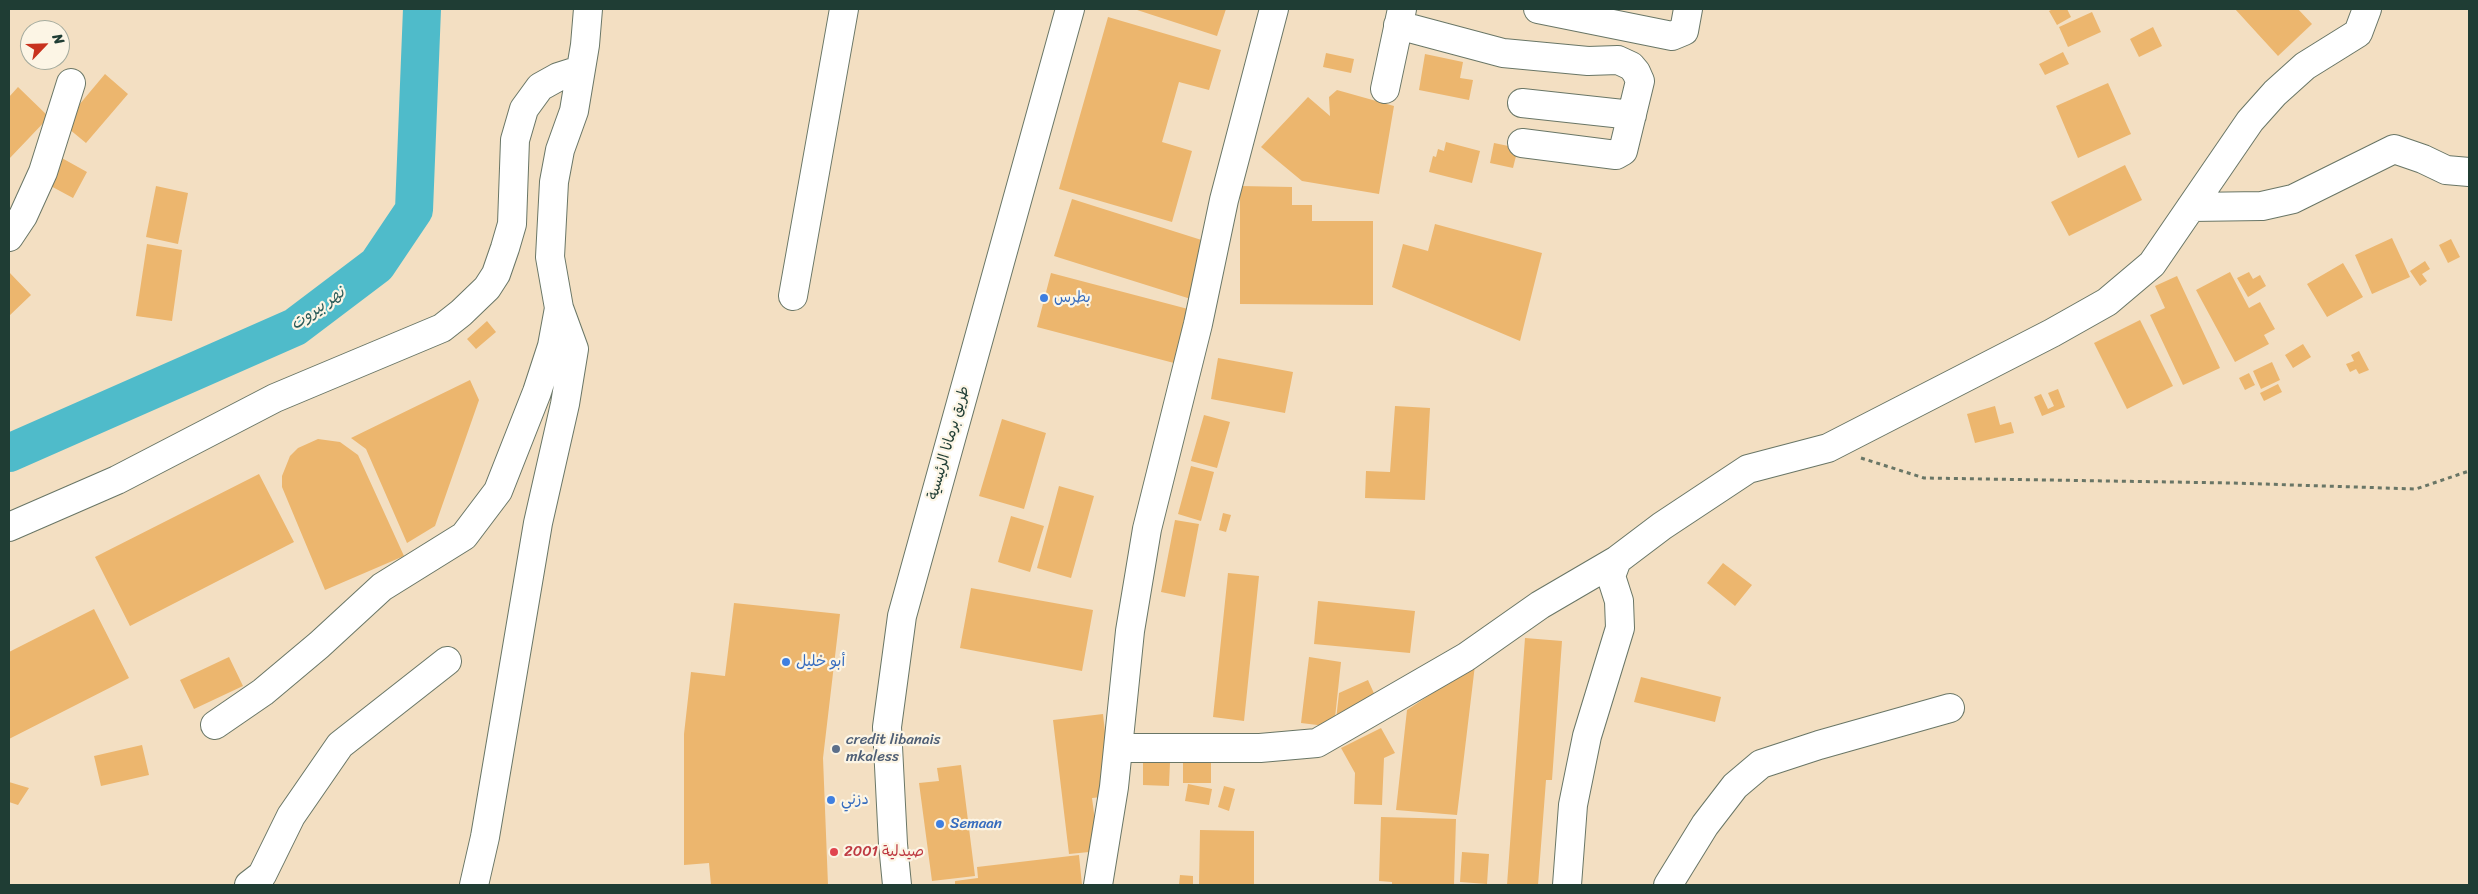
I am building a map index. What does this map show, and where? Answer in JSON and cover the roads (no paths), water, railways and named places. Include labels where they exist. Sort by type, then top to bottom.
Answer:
[{"type":"street","points":[[474,885],[485,837],[538,523],[566,404],[574,349],[559,308],[550,266],[554,182],[560,150],[574,111],[588,9]]},
{"type":"street","points":[[793,296],[844,9]]},
{"type":"street","points":[[1098,885],[1118,748],[1130,631],[1147,528],[1196,333],[1224,200],[1274,9]]},
{"type":"street","points":[[1538,9],[1672,36],[1684,31],[1688,9]]},
{"type":"street","points":[[1118,748],[1260,748],[1317,743],[1466,657],[1540,605],[1616,560],[1662,526],[1748,469],[1828,448],[2052,333],[2107,302],[2152,264],[2250,121],[2275,93],[2305,66],[2358,33],[2369,10]]},
{"type":"street","name":"طريق برمانا الرئيسية","points":[[898,885],[893,844],[887,728],[902,616],[1067,12]]},
{"type":"street","points":[[1385,89],[1400,17],[1503,53],[1588,61],[1618,60],[1631,66],[1636,72],[1640,81],[1623,151],[1616,155],[1522,143]]},
{"type":"street","points":[[9,527],[116,480],[275,398],[442,328],[461,313],[487,288],[496,274],[505,248],[512,224],[516,140],[524,108],[540,87],[558,77],[580,70]]},
{"type":"street","points":[[9,237],[23,216],[43,172],[71,83]]},
{"type":"street","points":[[1522,103],[1632,114]]},
{"type":"street","points":[[2191,207],[2262,206],[2293,199],[2394,149],[2423,158],[2446,170],[2469,172]]},
{"type":"street","points":[[215,725],[263,692],[382,588],[464,536],[498,492],[537,392],[552,346],[559,308]]},
{"type":"street","points":[[1567,885],[1573,805],[1587,736],[1620,628],[1619,601],[1611,576],[1616,560]]},
{"type":"street","points":[[249,885],[262,875],[292,816],[340,745],[446,661]]},
{"type":"street","points":[[1668,885],[1705,825],[1735,786],[1760,764],[1950,708]]},
{"type":"waterway","name":"نهر بيروت","points":[[9,453],[295,327],[377,265],[414,210],[422,9]]},
{"type":"place","name":"بطرس","points":[[1044,298]]},
{"type":"place","name":"أبو خليل","points":[[786,662]]},
{"type":"place","name":"credit libanais mkaless","points":[[836,749]]},
{"type":"place","name":"دزني","points":[[831,800]]},
{"type":"place","name":"Semaan","points":[[940,824]]},
{"type":"place","name":"صيدلية 2001","points":[[834,852]]}]
